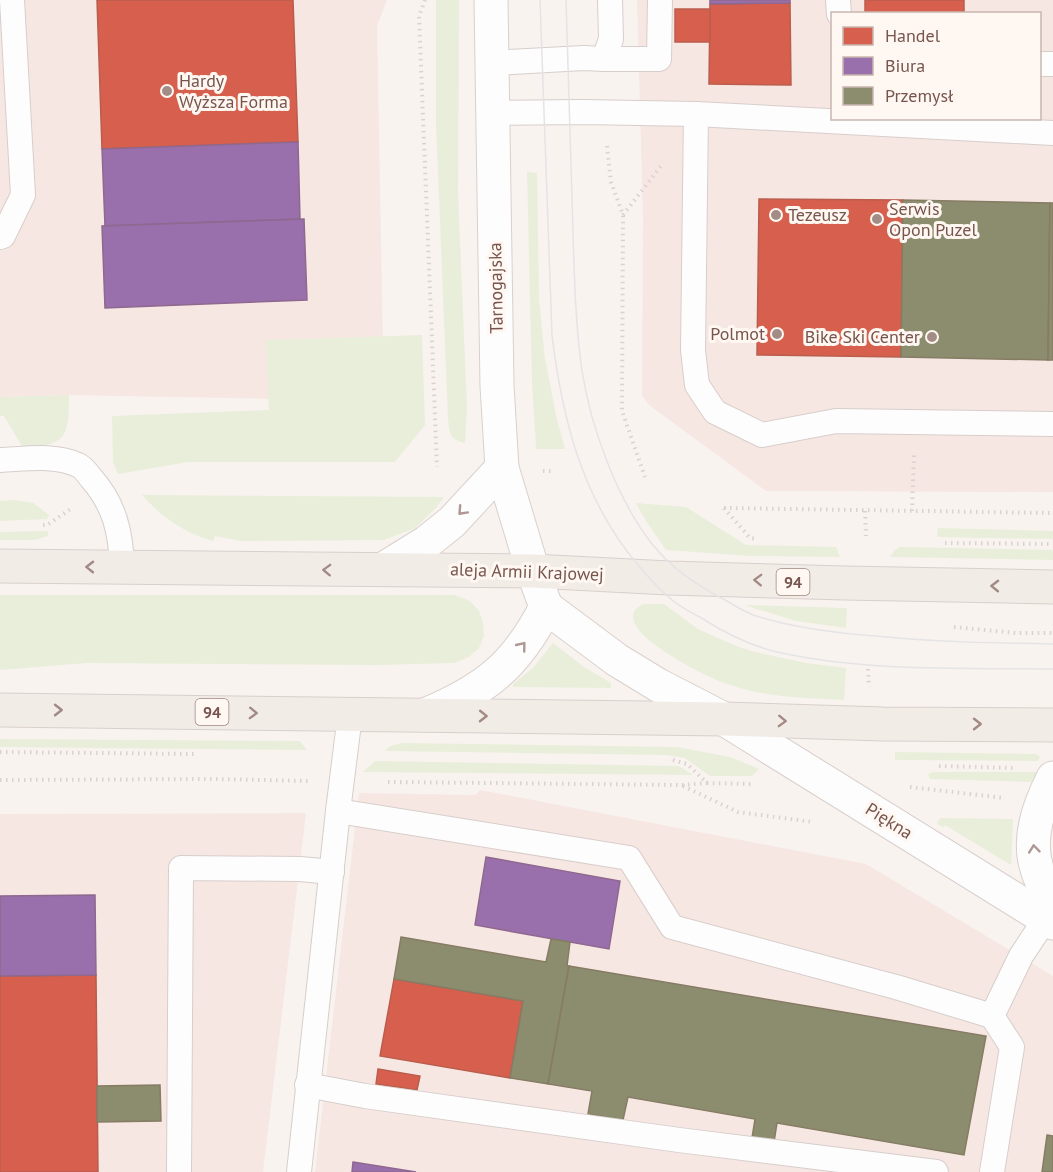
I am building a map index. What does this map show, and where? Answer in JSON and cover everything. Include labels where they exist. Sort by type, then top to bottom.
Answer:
[{"type":"main road","name":"aleja Armii Krajowej","points":[[0,566],[340,570],[385,568],[533,571],[823,583],[1053,587]]},
{"type":"main road","name":"94","points":[[0,710],[1053,725]]},
{"type":"street","name":"Tarnogajska","points":[[491,0],[497,386],[502,468],[546,607]]},
{"type":"street","points":[[385,568],[427,542],[452,522],[502,468]]},
{"type":"street","points":[[425,715],[485,685],[532,635],[546,607]]},
{"type":"street","name":"Piękna","points":[[546,607],[617,660],[658,685],[724,719],[1051,915]]},
{"type":"street","points":[[1051,915],[1036,869],[1033,838],[1042,801],[1053,778]]},
{"type":"lane","points":[[0,237],[3,236],[23,195],[12,0]]},
{"type":"lane","points":[[604,59],[611,39],[610,0]]},
{"type":"lane","points":[[492,63],[584,58],[659,59],[660,0]]},
{"type":"lane","points":[[494,113],[696,114],[1053,133]]},
{"type":"lane","points":[[696,114],[693,350],[697,385],[715,412],[762,435],[836,421],[1053,424]]},
{"type":"lane","points":[[0,460],[55,459],[80,466],[105,493],[112,510],[121,544],[122,568]]},
{"type":"lane","points":[[299,1172],[350,715]]},
{"type":"lane","points":[[338,811],[629,858],[672,927],[896,987],[992,1016],[1012,1047],[992,1172]]},
{"type":"lane","points":[[179,1172],[181,868],[300,869],[332,872]]},
{"type":"lane","points":[[992,1016],[1021,956],[1051,915]]},
{"type":"lane","points":[[307,1085],[365,1096],[644,1135],[936,1172]]},
{"type":"path","points":[[425,0],[419,16],[437,467]]},
{"type":"path","points":[[607,137],[611,182],[623,215],[622,411],[645,477]]},
{"type":"path","points":[[623,215],[667,158],[696,156]]},
{"type":"path","points":[[912,511],[915,422]]},
{"type":"path","points":[[543,471],[553,471]]},
{"type":"path","points":[[35,525],[47,525],[73,507]]},
{"type":"path","points":[[761,540],[750,538],[724,508],[1053,513]]},
{"type":"path","points":[[865,511],[866,536]]},
{"type":"path","points":[[942,543],[1053,544]]},
{"type":"path","points":[[928,766],[1017,768]]},
{"type":"path","points":[[701,776],[707,783]]},
{"type":"path","points":[[0,780],[216,779],[760,784]]},
{"type":"path","points":[[682,785],[738,812],[814,822]]},
{"type":"path","points":[[908,787],[1012,799]]},
{"type":"shaded area","points":[[0,0],[387,0],[377,26],[384,401],[69,395],[0,397]]},
{"type":"shaded area","points":[[637,0],[1053,0],[1053,492],[766,491],[649,405],[642,395],[643,217]]},
{"type":"shaded area","points":[[480,790],[866,864],[1053,976],[1053,1172],[315,1172],[359,793],[475,795]]},
{"type":"shaded area","points":[[306,813],[263,1172],[0,1172],[0,814]]},
{"type":"green space","points":[[436,0],[459,0],[458,193],[467,408],[465,443],[453,438],[448,419],[436,123]]},
{"type":"green space","points":[[527,172],[537,173],[539,299],[545,359],[565,449],[536,449],[532,383]]},
{"type":"green space","points":[[422,335],[425,425],[395,462],[188,462],[118,474],[113,462],[112,416],[269,410],[266,340]]},
{"type":"green space","points":[[69,395],[66,429],[57,441],[49,444],[23,448],[4,416],[0,416],[0,397]]},
{"type":"green space","points":[[142,495],[444,497],[415,528],[384,540],[241,541],[215,536],[213,541],[174,524]]},
{"type":"green space","points":[[15,500],[33,503],[49,515],[47,519],[0,521],[0,501]]},
{"type":"green space","points":[[636,503],[686,507],[746,545],[836,547],[840,557],[751,556],[666,550]]},
{"type":"green space","points":[[938,528],[1053,531],[1053,539],[937,537]]},
{"type":"green space","points":[[48,531],[48,536],[35,540],[0,540],[0,532]]},
{"type":"green space","points":[[900,547],[1053,550],[1053,560],[890,557]]},
{"type":"green space","points":[[0,595],[455,595],[470,601],[479,611],[484,636],[479,648],[469,657],[454,663],[379,665],[87,663],[0,670]]},
{"type":"green space","points":[[644,604],[664,604],[698,629],[736,646],[806,663],[846,668],[844,700],[759,693],[703,674],[672,657],[642,634],[634,623],[634,612]]},
{"type":"green space","points":[[744,605],[847,608],[846,628],[796,621]]},
{"type":"green space","points":[[553,643],[584,667],[611,683],[611,688],[513,687],[513,684],[532,669]]},
{"type":"green space","points":[[0,739],[300,741],[307,750],[0,747]]},
{"type":"green space","points":[[402,743],[677,747],[730,757],[759,769],[752,776],[710,776],[685,758],[666,755],[385,751],[390,746]]},
{"type":"green space","points":[[895,752],[1036,754],[1040,757],[1038,761],[895,760]]},
{"type":"green space","points":[[375,761],[679,766],[693,775],[363,772]]},
{"type":"green space","points":[[934,772],[1037,772],[1032,782],[930,779],[928,774]]},
{"type":"green space","points":[[940,818],[1013,819],[1011,865],[945,825],[943,827],[937,824]]},
{"type":"building: Handel","points":[[97,0],[293,0],[298,142],[102,149]]},
{"type":"building: Handel","points":[[865,0],[964,0],[964,12],[865,12]]},
{"type":"building: Handel","points":[[790,3],[791,85],[709,84],[710,4]]},
{"type":"building: Handel","points":[[675,9],[710,9],[710,42],[675,42]]},
{"type":"building: Handel","points":[[759,199],[903,200],[901,357],[757,355]]},
{"type":"building: Handel","points":[[96,975],[98,1172],[0,1172],[0,976]]},
{"type":"building: Handel","points":[[394,979],[523,1001],[510,1078],[380,1056]]},
{"type":"building: Handel","points":[[378,1069],[420,1076],[417,1090],[376,1084]]},
{"type":"building: Biura","points":[[710,0],[790,0],[790,3],[710,4]]},
{"type":"building: Biura","points":[[298,142],[300,219],[105,226],[102,149]]},
{"type":"building: Biura","points":[[304,219],[307,300],[105,308],[102,226]]},
{"type":"building: Biura","points":[[486,857],[620,881],[609,949],[475,925]]},
{"type":"building: Biura","points":[[95,895],[96,975],[0,976],[0,896]]},
{"type":"building: Biura","points":[[353,1162],[416,1172],[352,1172]]},
{"type":"building: Przemysł","points":[[903,200],[1050,203],[1048,360],[901,357]]},
{"type":"building: Przemysł","points":[[1050,203],[1053,203],[1053,360],[1048,360]]},
{"type":"building: Przemysł","points":[[401,937],[546,962],[551,939],[570,942],[567,966],[569,966],[548,1084],[510,1078],[523,1001],[394,979]]},
{"type":"building: Przemysł","points":[[569,966],[986,1036],[964,1155],[777,1123],[774,1142],[752,1138],[755,1119],[628,1097],[623,1120],[588,1114],[592,1091],[548,1084]]},
{"type":"building: Przemysł","points":[[160,1085],[161,1121],[97,1122],[97,1086]]},
{"type":"building: Przemysł","points":[[1047,1135],[1053,1136],[1053,1172],[1042,1172]]},
{"type":"tram line","points":[[540,0],[552,335],[556,366],[569,427],[589,485],[602,513],[638,565],[661,590],[682,607],[720,629],[777,652],[880,666],[1053,669]]},
{"type":"tram line","points":[[566,0],[575,285],[582,371],[592,416],[607,462],[628,506],[652,544],[686,577],[706,590],[753,615],[798,627],[897,638],[1053,644]]},
{"type":"place","name":"Hardy Wyższa Forma","points":[[167,91]]},
{"type":"place","name":"Tezeusz","points":[[776,215]]},
{"type":"place","name":"Serwis Opon Puzel","points":[[877,219]]},
{"type":"place","name":"Polmot","points":[[777,334]]},
{"type":"place","name":"Bike Ski Center","points":[[932,337]]}]
